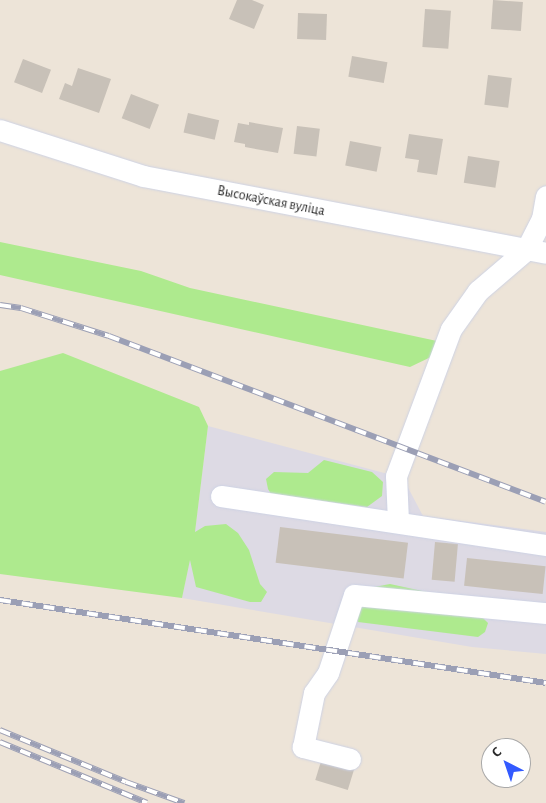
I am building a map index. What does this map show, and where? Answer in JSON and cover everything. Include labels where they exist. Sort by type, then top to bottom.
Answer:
[{"type":"street","name":"Высокаўская вуліца","points":[[0,130],[143,176],[536,252]]},
{"type":"street","points":[[398,521],[396,476],[451,329],[478,290],[536,252],[546,196]]},
{"type":"street","points":[[221,496],[398,521],[546,545]]},
{"type":"street","points":[[350,759],[303,747],[314,693],[328,673],[354,595],[546,613]]},
{"type":"shaded area","points":[[208,426],[403,478],[423,516],[546,532],[546,654],[472,647],[182,598],[194,539]]},
{"type":"green space","points":[[0,242],[141,271],[190,288],[437,341],[435,355],[410,367],[0,275]]},
{"type":"green space","points":[[63,353],[199,407],[208,426],[195,532],[205,526],[226,524],[238,533],[249,550],[260,584],[267,592],[261,602],[250,602],[196,587],[190,560],[182,598],[0,574],[0,371]]},
{"type":"green space","points":[[324,460],[372,472],[383,482],[382,496],[367,507],[271,494],[268,489],[266,479],[274,472],[308,473]]},
{"type":"green space","points":[[390,584],[427,592],[477,612],[488,623],[485,632],[478,637],[358,622],[356,617],[369,588]]},
{"type":"building","points":[[237,0],[252,0],[264,5],[254,29],[229,19]]},
{"type":"building","points":[[493,0],[523,2],[521,31],[491,29]]},
{"type":"building","points":[[425,9],[451,11],[448,49],[422,47]]},
{"type":"building","points":[[298,13],[327,14],[326,40],[297,39]]},
{"type":"building","points":[[352,56],[387,62],[384,83],[348,77]]},
{"type":"building","points":[[23,59],[51,70],[42,93],[14,82]]},
{"type":"building","points":[[78,68],[111,79],[99,113],[59,99],[65,83],[72,86]]},
{"type":"building","points":[[488,75],[512,78],[508,108],[484,105]]},
{"type":"building","points":[[131,94],[159,105],[150,129],[122,118]]},
{"type":"building","points":[[188,113],[219,120],[215,140],[184,132]]},
{"type":"building","points":[[249,122],[283,128],[278,153],[245,147],[245,144],[234,142],[238,123],[249,125]]},
{"type":"building","points":[[297,126],[320,129],[316,157],[294,154]]},
{"type":"building","points":[[409,134],[443,139],[437,175],[417,172],[419,160],[405,158]]},
{"type":"building","points":[[350,141],[381,147],[377,172],[345,166]]},
{"type":"building","points":[[468,156],[500,161],[495,188],[464,183]]},
{"type":"building","points":[[280,527],[408,543],[404,578],[276,563]]},
{"type":"building","points":[[435,542],[458,544],[455,582],[432,580]]},
{"type":"building","points":[[467,558],[546,566],[543,594],[464,586]]},
{"type":"building","points":[[322,758],[355,768],[348,790],[315,780]]},
{"type":"railway","points":[[0,305],[21,308],[109,336],[546,502]]},
{"type":"railway","points":[[0,600],[546,683]]},
{"type":"railway","points":[[0,730],[126,782],[184,803]]},
{"type":"railway","points":[[0,742],[147,803]]}]
